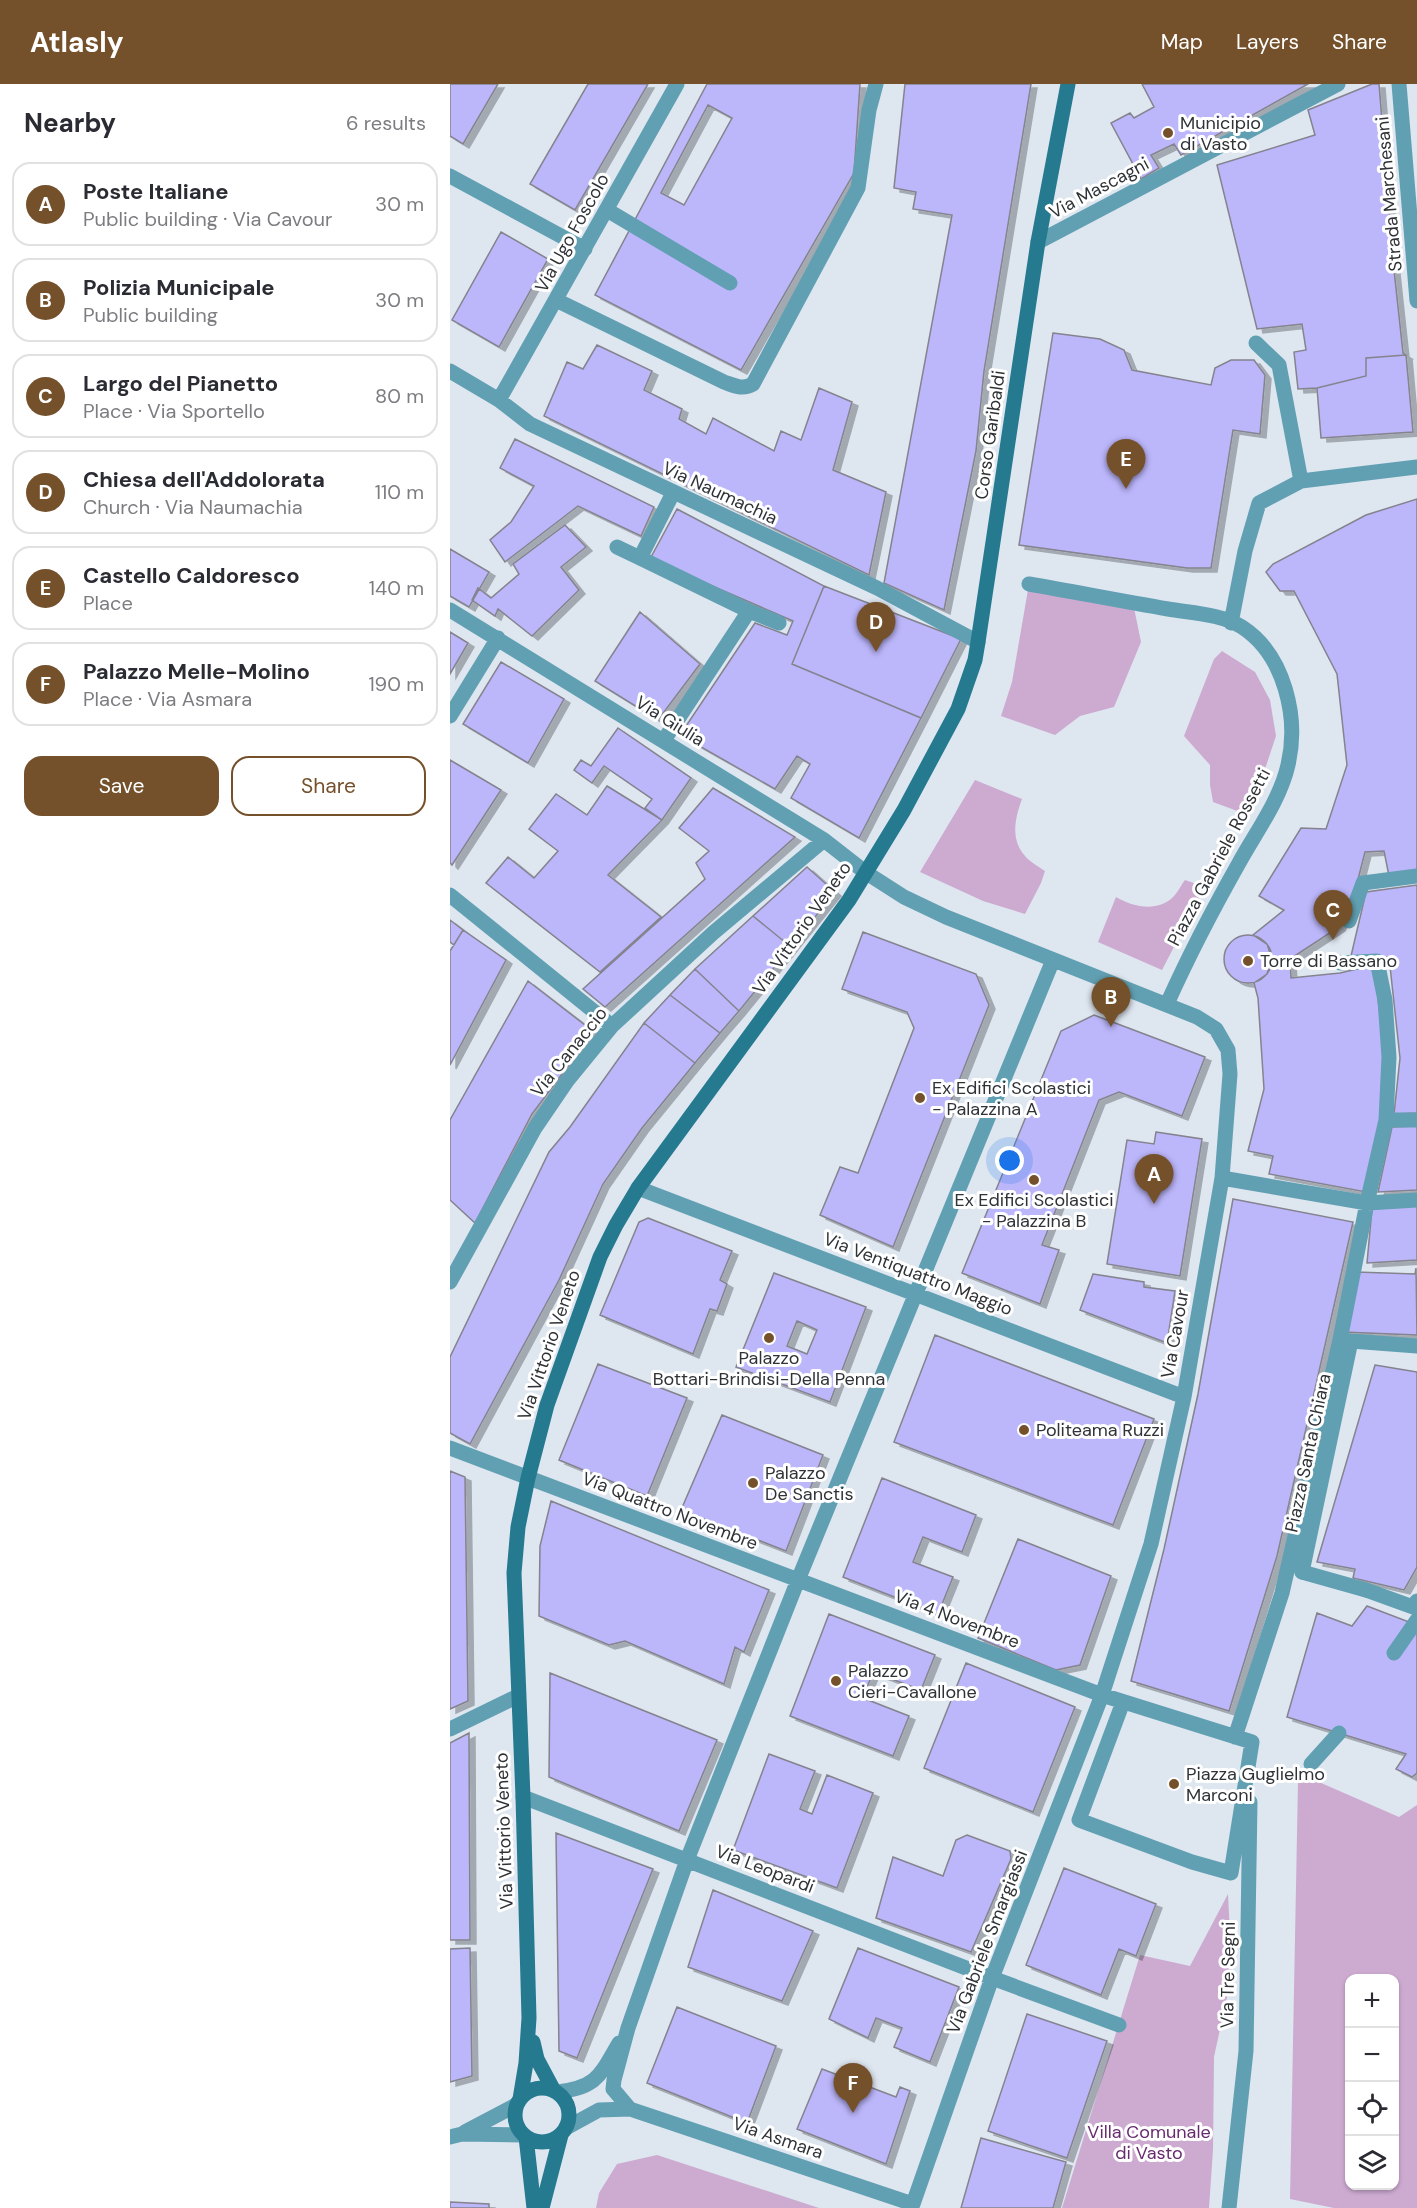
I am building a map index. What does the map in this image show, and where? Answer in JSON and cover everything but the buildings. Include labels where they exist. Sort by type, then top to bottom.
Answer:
[{"type":"street","name":"Via Ugo Foscolo","points":[[499,400],[677,84]]},
{"type":"street","points":[[556,300],[724,382],[740,387],[753,384],[858,188],[869,110],[876,84]]},
{"type":"street","name":"Corso Garibaldi","points":[[919,781],[965,694],[978,642],[1038,242],[1068,84]]},
{"type":"street","name":"Via Mascagni","points":[[1038,242],[1338,84]]},
{"type":"street","name":"Strada Marchesani","points":[[1399,84],[1411,134],[1417,301]]},
{"type":"street","points":[[450,176],[585,249]]},
{"type":"street","points":[[607,210],[730,283]]},
{"type":"street","points":[[1256,343],[1279,365],[1300,481]]},
{"type":"street","name":"Via Naumachia","points":[[450,370],[499,400],[530,424],[877,588],[978,642]]},
{"type":"street","points":[[1232,623],[1245,551],[1259,503],[1300,481],[1417,467]]},
{"type":"street","points":[[640,558],[673,493]]},
{"type":"street","points":[[617,547],[749,611],[779,623]]},
{"type":"street","name":"Piazza Gabriele Rossetti","points":[[1029,584],[1206,615],[1241,626],[1255,638],[1277,670],[1289,704],[1293,728],[1292,744],[1287,767],[1276,797],[1195,942],[1167,1004]]},
{"type":"street","name":"Via Giulia","points":[[450,610],[824,840],[865,872]]},
{"type":"street","points":[[664,740],[749,611]]},
{"type":"street","points":[[450,716],[498,638]]},
{"type":"street","name":"Via Vittorio Veneto","points":[[518,2102],[531,2061],[514,1573],[518,1527],[547,1405],[600,1257],[638,1188],[849,900],[919,781]]},
{"type":"street","name":"Via Canaccio","points":[[450,1282],[535,1128],[567,1081],[612,1026],[713,933],[824,840]]},
{"type":"street","points":[[865,872],[904,897],[946,917],[1167,1004]]},
{"type":"street","points":[[1349,921],[1362,883],[1417,876]]},
{"type":"street","points":[[450,895],[612,1026]]},
{"type":"street","points":[[630,2109],[613,2089],[611,2068],[628,2028],[687,1860],[798,1580],[1053,960]]},
{"type":"street","points":[[1235,1737],[1282,1593],[1346,1341],[1367,1203],[1386,1120],[1389,1057],[1385,1000],[1377,961],[1340,963]]},
{"type":"street","name":"Via Cavour","points":[[1102,1695],[1151,1544],[1184,1397],[1222,1178],[1230,1074],[1228,1050],[1216,1029],[1197,1017],[1167,1004]]},
{"type":"street","points":[[1386,1120],[1417,1120]]},
{"type":"street","points":[[1222,1178],[1367,1203],[1417,1200]]},
{"type":"street","name":"Via Ventiquattro Maggio","points":[[638,1188],[1184,1397]]},
{"type":"street","points":[[1346,1341],[1417,1346]]},
{"type":"street","name":"Piazza Santa Chiara","points":[[1346,1341],[1302,1572],[1366,1590],[1416,1612]]},
{"type":"street","name":"Via Quattro Novembre","points":[[450,1448],[798,1580]]},
{"type":"street","name":"Via 4 Novembre","points":[[798,1580],[1102,1695]]},
{"type":"street","points":[[1394,1653],[1416,1612]]},
{"type":"street","points":[[1102,1695],[1252,1742],[1231,1874],[1079,1821],[1123,1702]]},
{"type":"street","name":"Via Gabriele Smargiassi","points":[[913,2204],[992,1978],[1102,1695]]},
{"type":"street","points":[[450,1729],[518,1696]]},
{"type":"street","points":[[1311,1764],[1339,1733]]},
{"type":"street","name":"Via Tre Segni","points":[[1229,2208],[1246,2050],[1252,1742]]},
{"type":"street","name":"Via Leopardi","points":[[523,1797],[1119,2025]]},
{"type":"street","points":[[531,2061],[568,2105],[569,2121],[563,2132],[542,2208]]},
{"type":"street","points":[[456,2135],[518,2102],[525,2093],[538,2088],[555,2091],[575,2090],[588,2086],[611,2068]]},
{"type":"street","points":[[518,2102],[515,2121],[525,2136],[534,2208]]},
{"type":"street","points":[[456,2135],[525,2136],[544,2142],[599,2110],[630,2109]]},
{"type":"street","name":"Via Asmara","points":[[630,2109],[913,2204]]},
{"type":"green space","points":[[1029,584],[1133,603],[1141,642],[1114,707],[1080,716],[1055,735],[1001,716],[1012,682]]},
{"type":"green space","points":[[1222,651],[1255,672],[1270,700],[1276,736],[1266,766],[1240,812],[1213,802],[1210,765],[1184,736],[1214,659]]},
{"type":"green space","points":[[975,780],[1022,799],[1015,828],[1017,843],[1027,858],[1045,871],[1025,914],[983,901],[920,872]]},
{"type":"green space","points":[[1185,880],[1205,887],[1162,970],[1098,942],[1116,897],[1138,906],[1161,905],[1174,896]]},
{"type":"green space","points":[[1312,1779],[1399,1817],[1417,1805],[1417,2208],[1334,2208],[1290,2199],[1298,1782]]},
{"type":"green space","name":"Villa Comunale di Vasto","points":[[1228,1894],[1232,1974],[1214,2057],[1213,2150],[1209,2208],[1062,2208],[1140,1955],[1190,1966]]},
{"type":"green space","points":[[657,2155],[819,2208],[596,2208],[599,2193],[617,2164]]},
{"type":"place","name":"Municipio di Vasto","points":[[1168,133]]},
{"type":"place","name":"Castello Caldoresco","points":[[1126,489]]},
{"type":"place","name":"Chiesa dell'Addolorata","points":[[876,652]]},
{"type":"place","name":"Largo del Pianetto","points":[[1333,940]]},
{"type":"place","name":"Torre di Bassano","points":[[1248,961]]},
{"type":"place","name":"Polizia Municipale","points":[[1111,1027]]},
{"type":"place","name":"Ex Edifici Scolastici - Palazzina A","points":[[920,1098]]},
{"type":"place","name":"Ex Edifici Scolastici - Palazzina B","points":[[1034,1180]]},
{"type":"place","name":"Poste Italiane","points":[[1154,1204]]},
{"type":"place","name":"Palazzo Bottari-Brindisi-Della Penna","points":[[769,1338]]},
{"type":"place","name":"Politeama Ruzzi","points":[[1024,1430]]},
{"type":"place","name":"Palazzo De Sanctis","points":[[753,1483]]},
{"type":"place","name":"Palazzo Cieri-Cavallone","points":[[836,1681]]},
{"type":"place","name":"Piazza Guglielmo Marconi","points":[[1174,1784]]},
{"type":"place","name":"Palazzo Melle-Molino","points":[[853,2113]]}]
